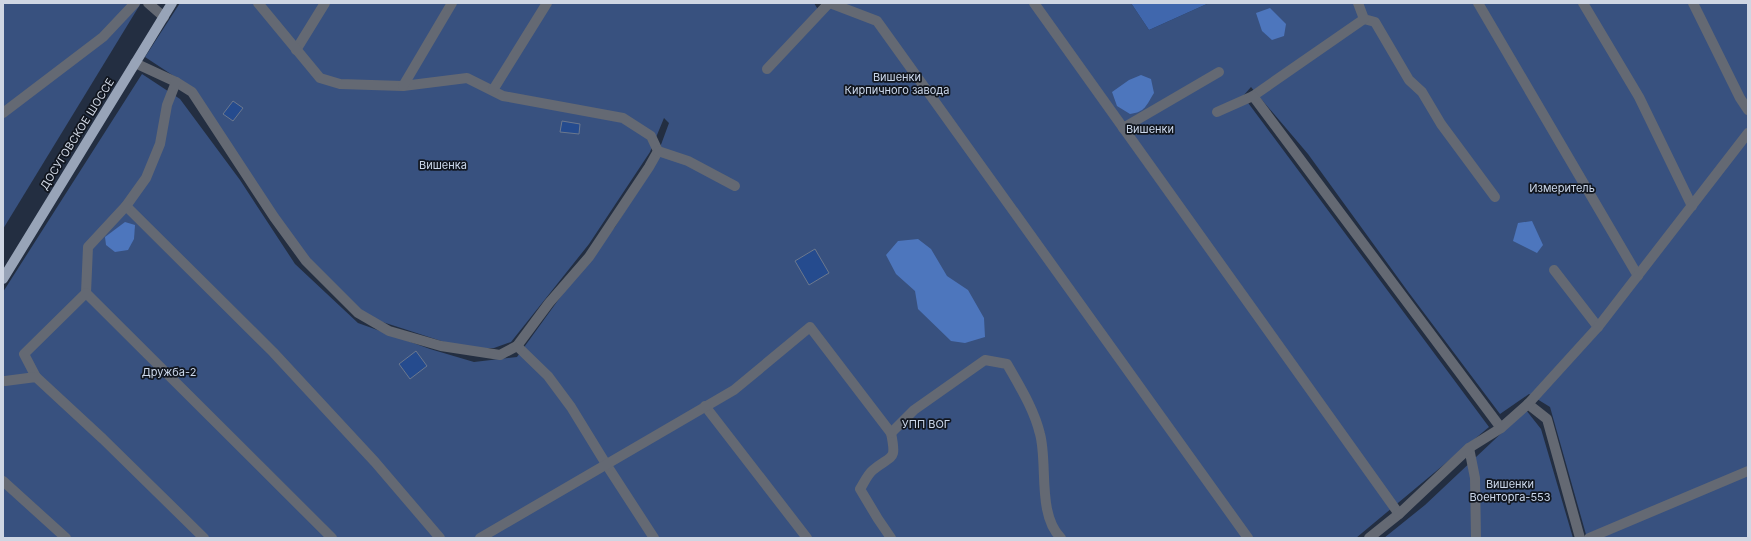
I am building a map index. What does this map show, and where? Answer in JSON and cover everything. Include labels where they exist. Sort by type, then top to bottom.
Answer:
[{"type":"main road","name":"ДОСУГОВСКОЕ ШОССЕ","points":[[3,278],[172,3]]},
{"type":"lane","points":[[3,114],[103,37],[135,3]]},
{"type":"lane","points":[[148,3],[164,17]]},
{"type":"lane","points":[[258,3],[320,78],[340,84],[403,86],[467,78],[504,96],[624,118],[651,136],[658,151],[688,161],[734,186]]},
{"type":"lane","points":[[296,50],[325,3]]},
{"type":"lane","points":[[403,86],[452,3]]},
{"type":"lane","points":[[492,90],[547,3]]},
{"type":"lane","points":[[767,69],[830,3],[877,21],[1248,538]]},
{"type":"lane","points":[[1034,3],[1399,514]]},
{"type":"lane","points":[[1358,3],[1364,19]]},
{"type":"lane","points":[[1478,3],[1638,276]]},
{"type":"lane","points":[[1583,3],[1639,97],[1692,206]]},
{"type":"lane","points":[[1693,3],[1740,98],[1748,110]]},
{"type":"lane","points":[[1218,112],[1253,96],[1364,19]]},
{"type":"lane","points":[[1364,19],[1375,22],[1408,80],[1422,92],[1441,124],[1495,197]]},
{"type":"lane","points":[[135,63],[176,82],[192,92],[274,217],[306,261],[358,313],[389,331],[441,346],[500,355],[517,346],[549,303],[589,257],[658,151]]},
{"type":"lane","points":[[1123,128],[1220,72]]},
{"type":"lane","points":[[176,82],[168,105],[160,144],[146,178],[126,206],[88,247],[86,293],[24,354],[36,377],[103,439],[204,538]]},
{"type":"lane","points":[[1253,96],[1501,428]]},
{"type":"lane","points":[[1369,538],[1399,514],[1469,448],[1501,428],[1528,404],[1598,327],[1748,133]]},
{"type":"lane","points":[[126,206],[272,352],[375,462],[440,538]]},
{"type":"lane","points":[[1554,270],[1598,327]]},
{"type":"lane","points":[[86,293],[332,538]]},
{"type":"lane","points":[[484,537],[734,390],[810,326],[891,433],[894,450],[890,459],[872,471],[860,489],[891,538]]},
{"type":"lane","points":[[517,346],[548,376],[571,407],[654,538]]},
{"type":"lane","points":[[891,433],[914,410],[985,360],[1007,364],[1030,404],[1041,435],[1045,500],[1057,536]]},
{"type":"lane","points":[[4,381],[36,377]]},
{"type":"lane","points":[[1528,404],[1547,419],[1580,538]]},
{"type":"lane","points":[[705,406],[807,538]]},
{"type":"lane","points":[[1469,448],[1475,478],[1476,538]]},
{"type":"lane","points":[[1589,538],[1748,471]]},
{"type":"lane","points":[[3,481],[66,538]]},
{"type":"green space","points":[[3,3],[141,3],[3,229]]},
{"type":"green space","points":[[180,3],[814,3],[822,16],[834,3],[1131,3],[1149,30],[1209,3],[1748,3],[1748,538],[1587,538],[1550,407],[1529,394],[1500,414],[1409,293],[1308,154],[1251,87],[1243,96],[1489,427],[1356,538],[3,538],[3,292],[142,74],[180,99],[240,180],[295,264],[358,323],[430,349],[474,362],[517,357],[593,252],[615,227],[655,161],[669,123],[664,118],[650,152],[589,244],[511,342],[494,348],[463,348],[367,317],[304,255],[189,86],[145,57]]},
{"type":"green space","name":"Вишенки Военторга-553","points":[[1526,410],[1541,429],[1573,538],[1384,538],[1425,505]]},
{"type":"shaded area","points":[[1131,3],[1209,3],[1149,30]]},
{"type":"shaded area","points":[[1270,8],[1286,24],[1284,36],[1272,40],[1262,31],[1256,13]]},
{"type":"shaded area","points":[[1141,75],[1151,79],[1154,93],[1147,105],[1142,110],[1130,114],[1117,106],[1112,92],[1129,80]]},
{"type":"shaded area","points":[[1532,221],[1543,245],[1537,253],[1513,241],[1518,223]]},
{"type":"shaded area","points":[[125,222],[135,225],[134,239],[128,250],[115,252],[106,245],[105,237]]},
{"type":"shaded area","points":[[918,239],[931,249],[947,276],[968,290],[984,318],[985,337],[965,343],[951,341],[918,309],[915,291],[896,274],[886,255],[898,241]]},
{"type":"building","points":[[233,101],[243,108],[233,121],[223,114]]},
{"type":"building","points":[[562,121],[580,124],[579,134],[560,132]]},
{"type":"building","points":[[815,249],[829,273],[809,285],[795,261]]},
{"type":"building","points":[[416,351],[427,366],[410,379],[399,364]]},
{"type":"park label","name":"Вишенки Кирпичного завода","points":[[897,83]]},
{"type":"park label","name":"Вишенки","points":[[1150,129]]},
{"type":"park label","name":"Вишенка","points":[[443,165]]},
{"type":"park label","name":"Измеритель","points":[[1562,188]]},
{"type":"park label","name":"Дружба-2","points":[[169,372]]},
{"type":"park label","name":"УПП ВОГ","points":[[926,424]]}]
